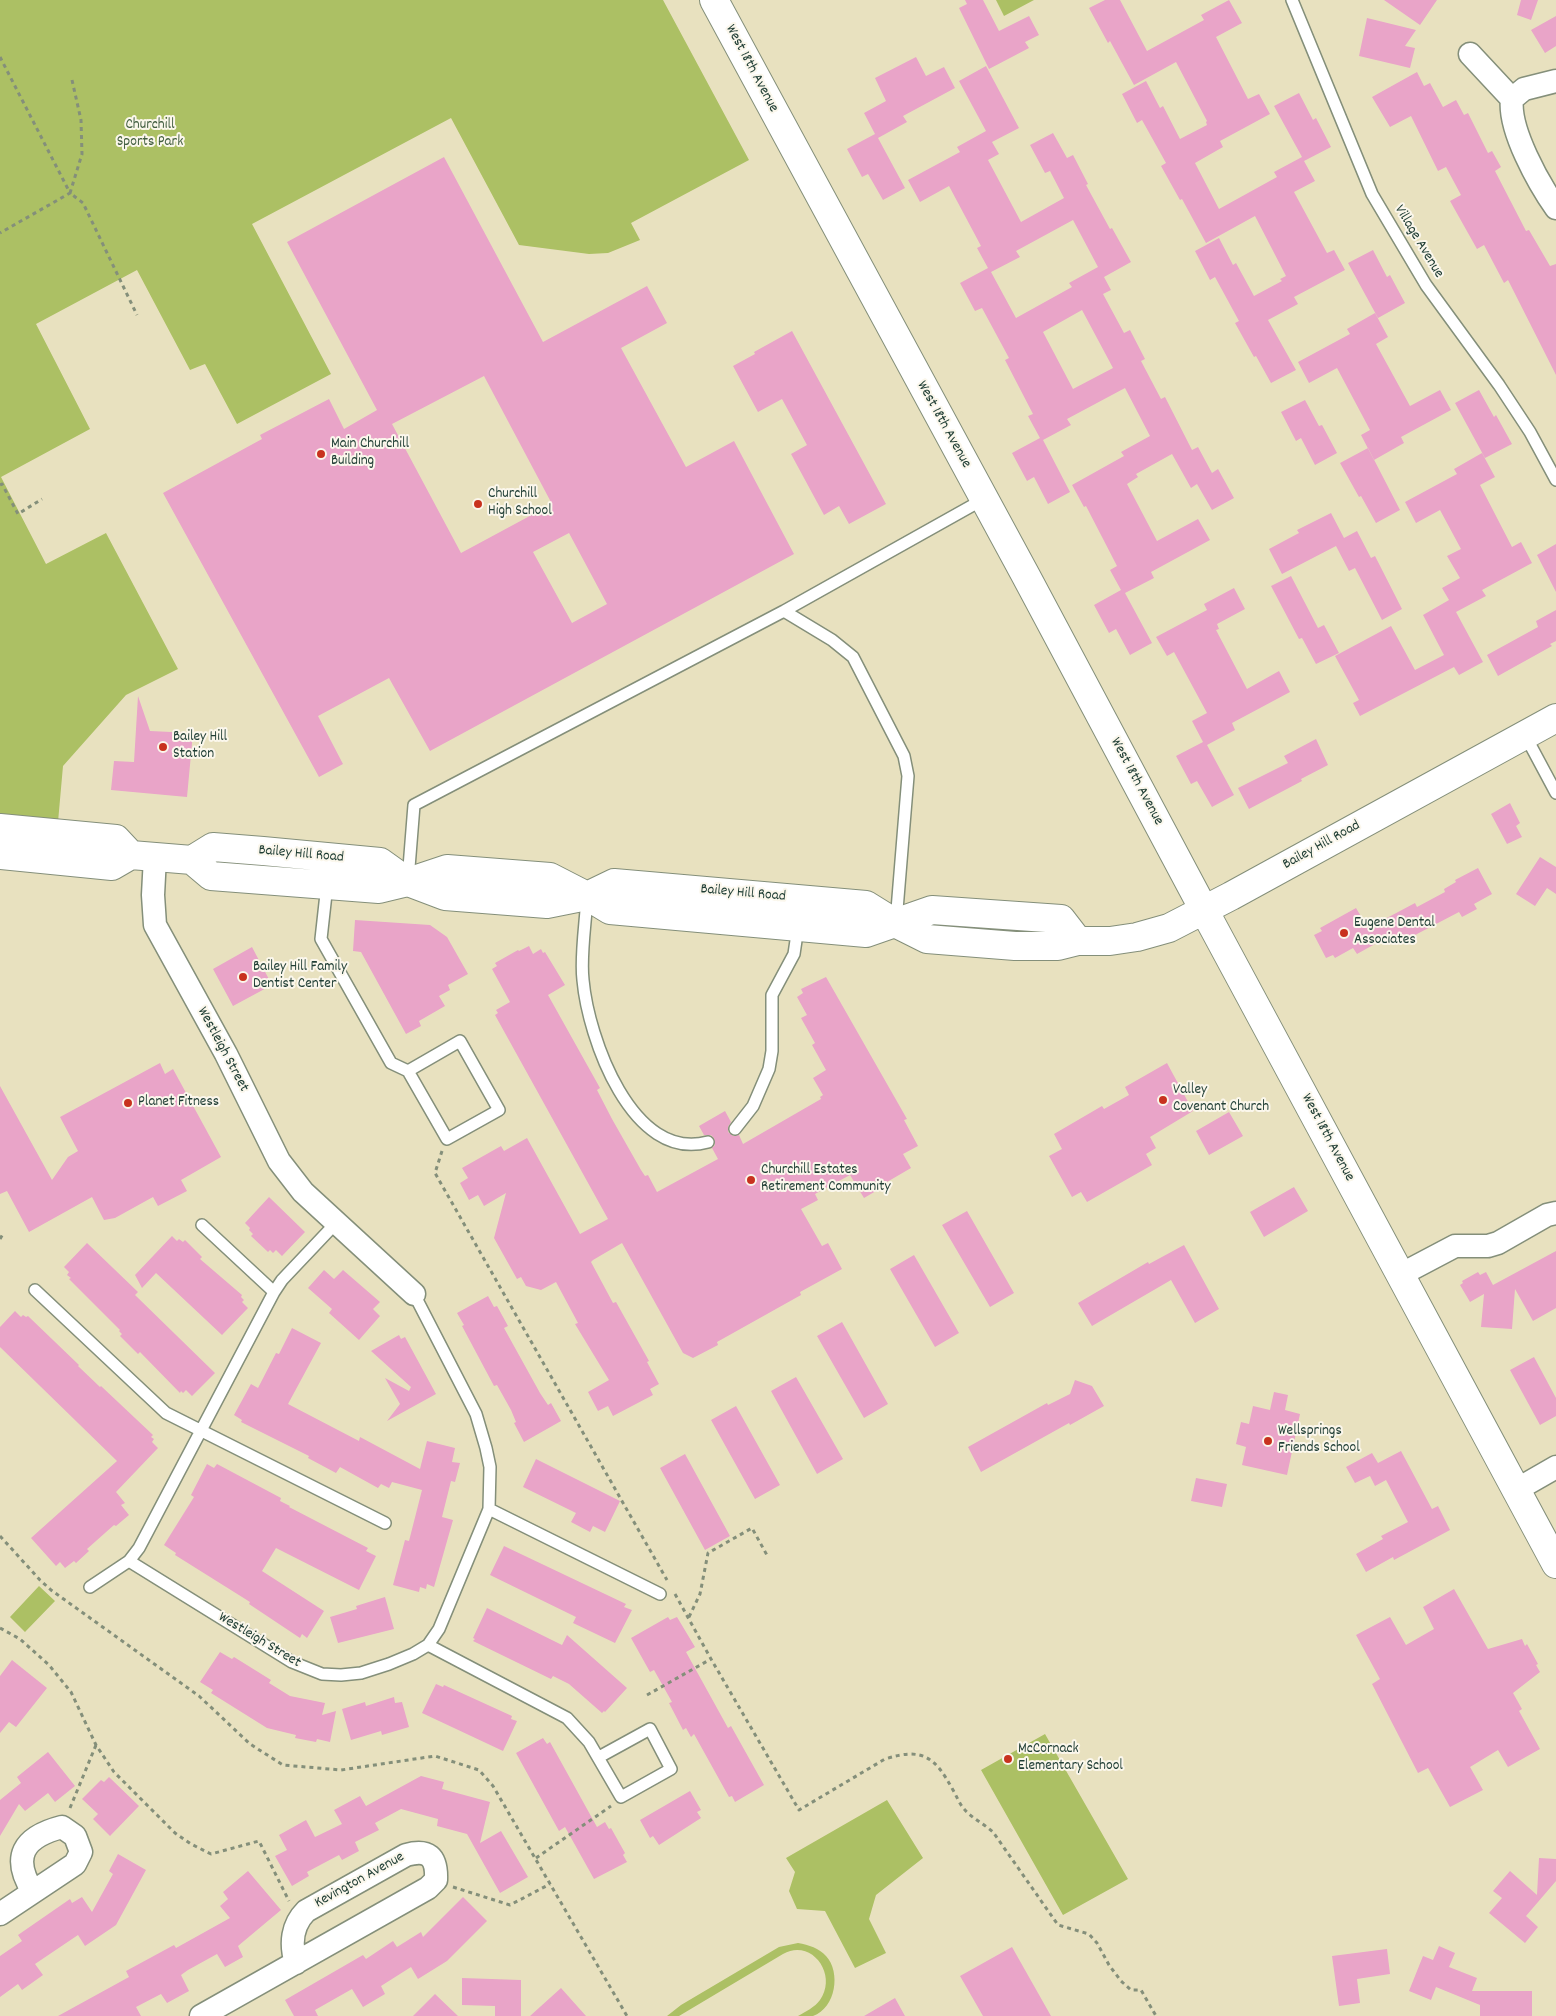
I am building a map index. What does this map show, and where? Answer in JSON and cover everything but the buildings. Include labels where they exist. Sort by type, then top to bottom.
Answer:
[{"type":"main road","name":"West 18th Avenue","points":[[714,0],[1556,1564]]},
{"type":"main road","name":"Bailey Hill Road","points":[[408,882],[380,862],[213,847],[192,860],[211,876],[380,889],[408,882],[447,869],[550,877],[610,910],[866,933],[932,910],[1061,919],[1078,941],[1110,941],[1137,937],[1169,928],[1556,718]]},
{"type":"main road","points":[[3,844],[66,834],[116,839],[143,856]]},
{"type":"main road","points":[[3,844],[112,866],[143,856],[192,860]]},
{"type":"main road","name":"Bailey Hill Road","points":[[587,896],[614,883],[866,905],[895,924]]},
{"type":"street","points":[[1470,54],[1512,99],[1514,121],[1528,160],[1556,208]]},
{"type":"street","points":[[1512,99],[1524,89],[1556,81]]},
{"type":"street","name":"Westleigh Street","points":[[143,856],[153,895],[155,925],[226,1054],[278,1161],[297,1186],[414,1294]]},
{"type":"street","points":[[1400,1275],[1455,1246],[1488,1246],[1498,1243],[1547,1215],[1556,1212]]},
{"type":"street","points":[[1516,1490],[1556,1467]]},
{"type":"street","points":[[0,1914],[33,1892],[74,1864],[81,1852],[75,1836],[62,1827],[46,1831],[25,1847],[20,1862],[24,1878],[33,1892]]},
{"type":"street","name":"Kevington Avenue","points":[[298,1920],[306,1911],[406,1854],[419,1851],[430,1856],[437,1867],[436,1880]]},
{"type":"street","points":[[201,2016],[428,1888],[436,1880]]},
{"type":"street","points":[[296,1963],[292,1950],[298,1920]]},
{"type":"lane","name":"Village Avenue","points":[[1292,0],[1372,194],[1426,285],[1499,385],[1530,432],[1556,480]]},
{"type":"lane","points":[[408,882],[414,805],[784,611],[984,500]]},
{"type":"lane","points":[[784,611],[832,640],[853,657],[904,756],[908,776],[895,924]]},
{"type":"lane","points":[[1525,735],[1556,793]]},
{"type":"lane","points":[[327,885],[322,939],[391,1063],[408,1071],[447,1139],[499,1110],[460,1042],[408,1071]]},
{"type":"lane","points":[[587,896],[582,977],[590,1017],[609,1070],[633,1112],[661,1137],[684,1144],[708,1142]]},
{"type":"lane","points":[[735,1129],[749,1114],[760,1093],[769,1069],[772,1051],[772,996],[794,954],[798,927]]},
{"type":"lane","points":[[90,1587],[129,1561],[139,1548],[274,1292],[282,1280],[336,1223]]},
{"type":"lane","points":[[202,1225],[274,1292]]},
{"type":"lane","points":[[35,1290],[161,1409],[385,1523]]},
{"type":"lane","name":"Westleigh Street","points":[[129,1561],[292,1662],[317,1673],[341,1675],[361,1673],[413,1654],[428,1645],[439,1629],[489,1509],[490,1467],[476,1414],[414,1294]]},
{"type":"lane","points":[[489,1509],[660,1594]]},
{"type":"lane","points":[[428,1645],[567,1718],[582,1733],[599,1757],[621,1797],[671,1769],[650,1729],[599,1757]]},
{"type":"path","points":[[0,58],[70,192],[83,203],[136,315]]},
{"type":"path","points":[[0,233],[70,192],[82,154],[81,120],[72,80]]},
{"type":"path","points":[[0,485],[2,484],[18,514],[42,499]]},
{"type":"path","points":[[447,1139],[435,1173],[799,1810],[885,1759],[900,1754],[917,1754],[933,1761],[942,1770],[966,1811],[983,1822],[993,1832],[1058,1925],[1089,1934],[1097,1943],[1109,1965],[1121,1981],[1132,1990],[1141,1990],[1156,2016]]},
{"type":"path","points":[[0,1239],[3,1234]]},
{"type":"path","points":[[689,1618],[700,1594],[708,1553],[752,1528],[768,1558]]},
{"type":"path","points":[[0,1536],[51,1590],[199,1696],[250,1744],[283,1765],[341,1770],[435,1756],[479,1770],[493,1786],[627,2016]]},
{"type":"path","points":[[0,1628],[20,1639],[54,1671],[71,1692],[96,1745],[114,1772],[175,1833],[211,1854],[259,1841],[298,1920]]},
{"type":"path","points":[[647,1695],[711,1659]]},
{"type":"path","points":[[62,1827],[96,1745]]},
{"type":"path","points":[[536,1858],[614,1804],[621,1797]]},
{"type":"path","points":[[436,1880],[510,1905],[550,1884]]},
{"type":"green space","name":"Churchill Sports Park","points":[[0,0],[663,0],[749,160],[631,223],[640,240],[608,253],[589,254],[519,245],[451,118],[252,224],[331,374],[237,424],[205,364],[190,370],[137,270],[36,324],[90,429],[1,477],[46,564],[106,533],[178,669],[126,695],[63,766],[58,822],[0,816]]},
{"type":"green space","points":[[996,0],[1034,0],[1004,16]]},
{"type":"green space","points":[[39,1586],[55,1601],[25,1632],[10,1617]]},
{"type":"green space","points":[[1045,1734],[1128,1879],[1063,1915],[981,1770]]},
{"type":"green space","points":[[887,1800],[923,1858],[876,1895],[869,1919],[886,1953],[855,1968],[825,1911],[797,1909],[789,1891],[795,1872],[786,1858]]},
{"type":"green space","points":[[798,1943],[814,1947],[823,1953],[831,1963],[834,1971],[834,1989],[827,2006],[821,2012],[813,2016],[798,2016],[813,2007],[820,2000],[825,1990],[826,1980],[824,1970],[812,1955],[804,1951],[794,1950],[783,1954],[679,2016],[667,2016],[681,2005],[779,1947]]},
{"type":"place","name":"Main Churchill Building","points":[[321,454]]},
{"type":"place","name":"Churchill High School","points":[[478,504]]},
{"type":"place","name":"Bailey Hill Station","points":[[163,747]]},
{"type":"place","name":"Eugene Dental Associates","points":[[1344,933]]},
{"type":"place","name":"Bailey Hill Family Dentist Center","points":[[243,977]]},
{"type":"place","name":"Valley Covenant Church","points":[[1163,1100]]},
{"type":"place","name":"Planet Fitness","points":[[128,1103]]},
{"type":"place","name":"Churchill Estates Retirement Community","points":[[751,1180]]},
{"type":"place","name":"Wellsprings Friends School","points":[[1268,1441]]},
{"type":"place","name":"McCornack Elementary School","points":[[1008,1759]]}]
